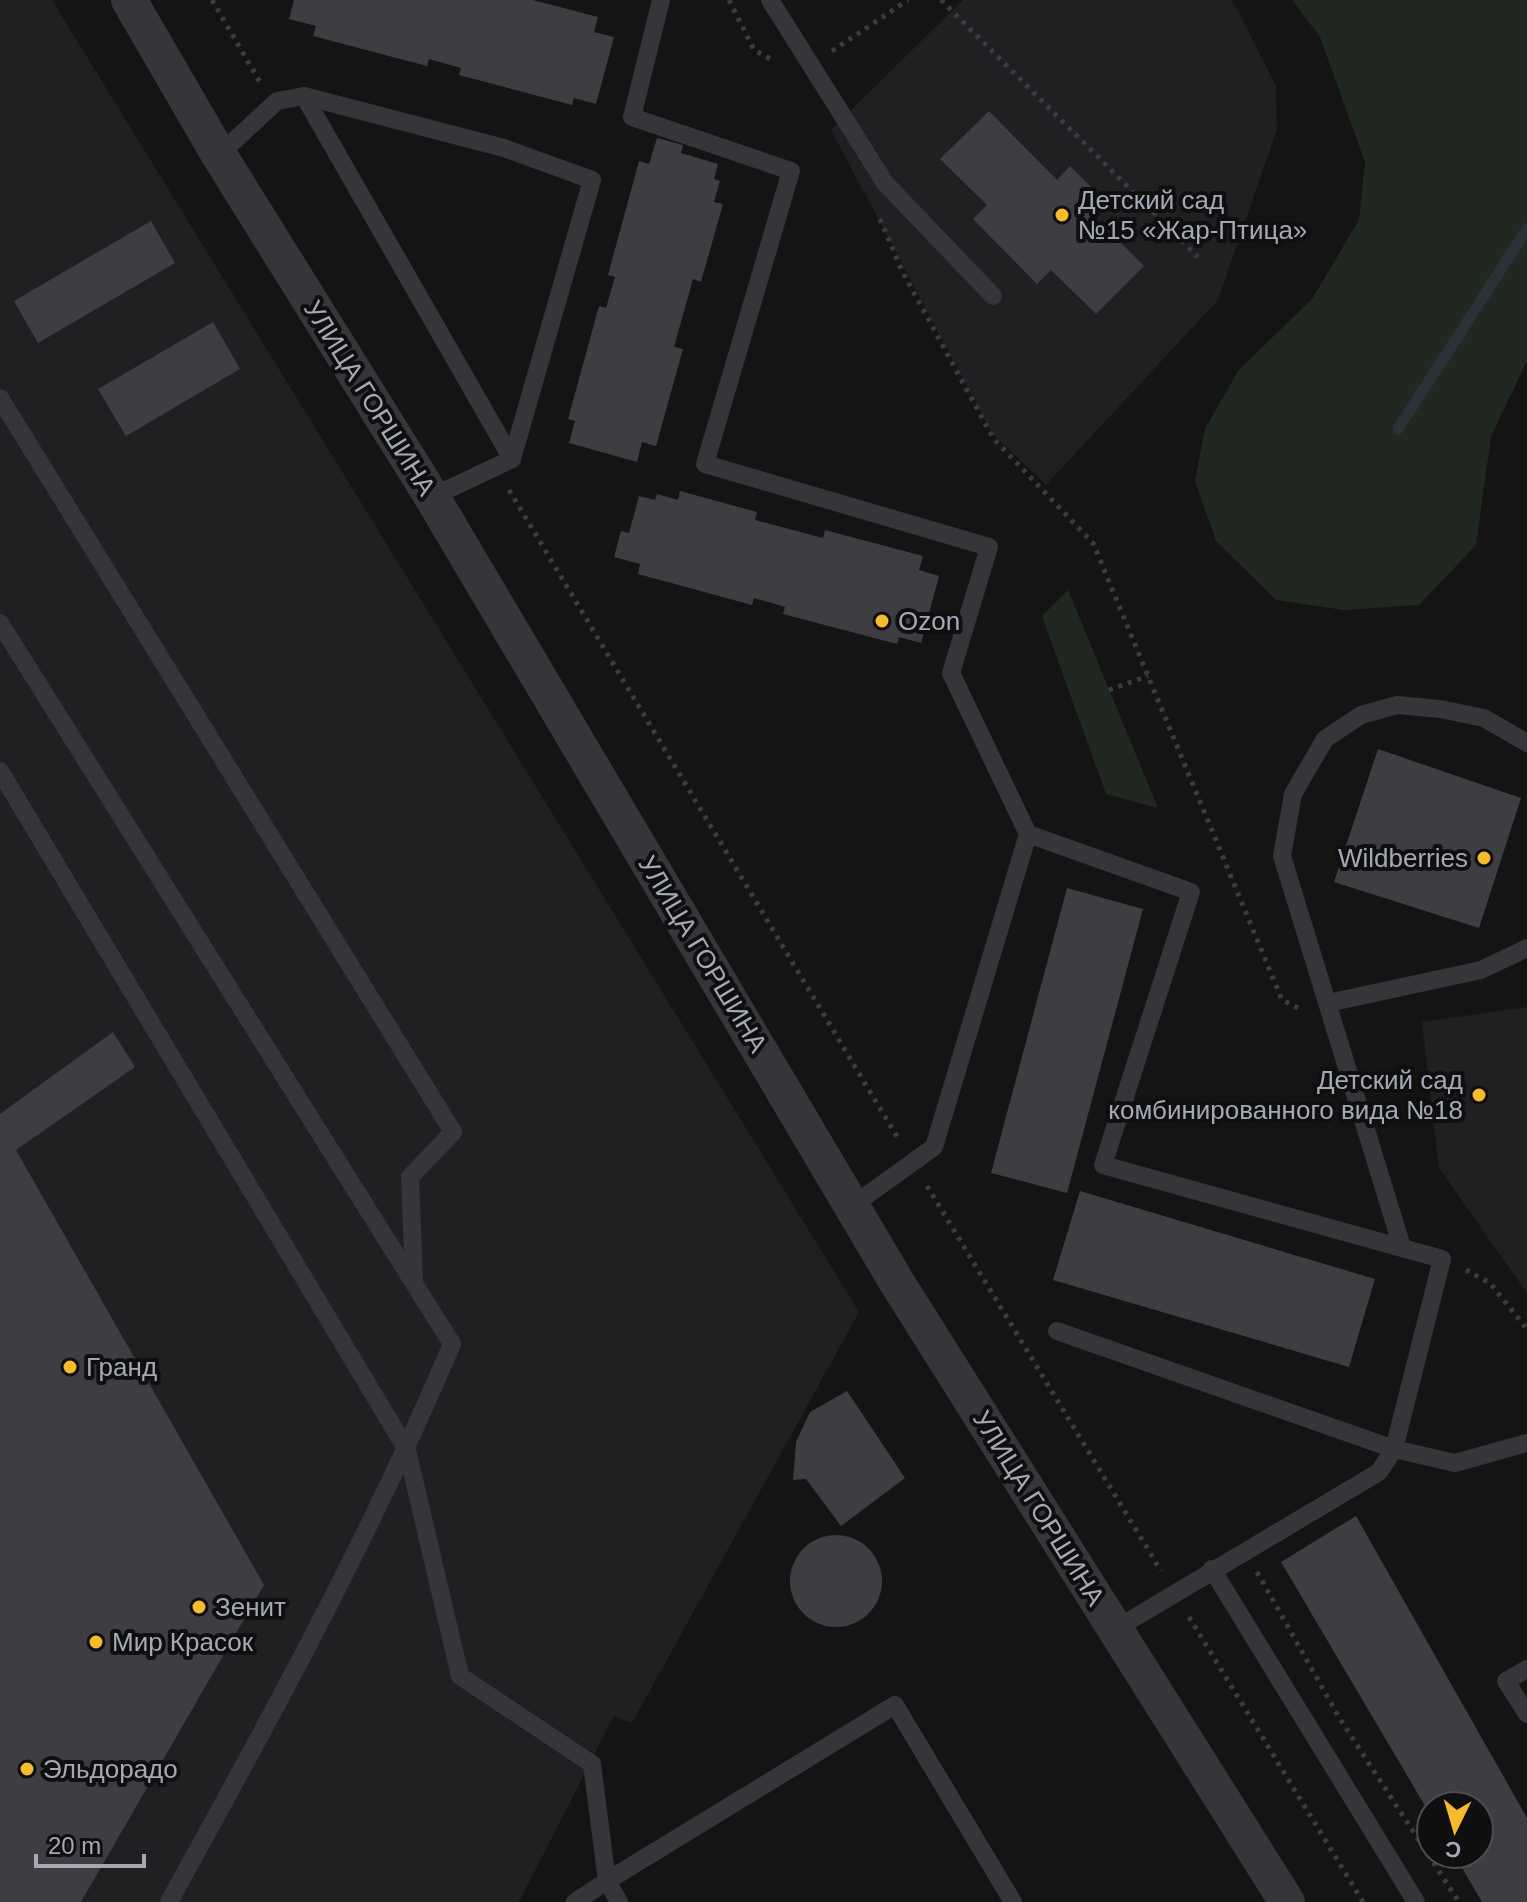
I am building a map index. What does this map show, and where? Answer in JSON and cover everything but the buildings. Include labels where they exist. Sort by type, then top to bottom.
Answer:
[{"type":"street","name":"УЛИЦА ГОРШИНА","points":[[129,0],[219,155],[432,497],[852,1206],[1114,1630],[1287,1902]]},
{"type":"lane","points":[[661,0],[632,117],[791,171],[705,464],[989,547],[951,673],[1028,834],[934,1147],[852,1206]]},
{"type":"lane","points":[[770,0],[885,183],[993,296]]},
{"type":"lane","points":[[219,155],[274,104],[304,96],[504,148],[592,180],[503,463],[432,497]]},
{"type":"lane","points":[[304,96],[503,463]]},
{"type":"lane","points":[[0,398],[453,1132],[410,1177],[415,1283]]},
{"type":"lane","points":[[0,623],[452,1344],[407,1450],[310,1647],[169,1902]]},
{"type":"lane","points":[[1402,1247],[1282,856],[1293,794],[1325,739],[1361,715],[1397,705],[1484,718],[1527,743]]},
{"type":"lane","points":[[0,771],[407,1450],[460,1676],[592,1764],[607,1881],[619,1902]]},
{"type":"lane","points":[[1028,834],[1191,892],[1103,1165],[1442,1259],[1394,1449],[1379,1472],[1114,1630]]},
{"type":"lane","points":[[1328,1003],[1481,970],[1527,948]]},
{"type":"lane","points":[[1057,1331],[1394,1449],[1455,1463],[1527,1443]]},
{"type":"lane","points":[[1212,1569],[1416,1902]]},
{"type":"lane","points":[[1527,1669],[1506,1681],[1527,1714]]},
{"type":"lane","points":[[575,1902],[895,1705],[1013,1902]]},
{"type":"path","points":[[212,0],[274,104]]},
{"type":"path","points":[[941,0],[1198,257]]},
{"type":"path","points":[[902,271],[993,438],[1093,543],[1282,1000],[1304,1011]]},
{"type":"path","points":[[503,463],[913,1162],[1363,1902]]},
{"type":"path","points":[[1109,690],[1148,676]]},
{"type":"path","points":[[1442,1259],[1490,1283],[1527,1329]]},
{"type":"path","points":[[1244,1551],[1340,1719],[1459,1902]]},
{"type":"shaded area","points":[[0,0],[52,0],[859,1312],[632,1723],[614,1716],[519,1902],[0,1902]]},
{"type":"shaded area","name":"Детский сад №15 «Жар-Птица»","points":[[963,0],[1232,0],[1276,86],[1277,129],[1218,300],[1046,485],[992,433],[831,130]]},
{"type":"shaded area","points":[[1292,0],[1527,0],[1527,361],[1491,436],[1476,545],[1419,605],[1344,610],[1276,600],[1216,541],[1195,481],[1205,429],[1238,371],[1312,299],[1359,220],[1365,162],[1320,37]]},
{"type":"shaded area","points":[[1068,590],[1158,808],[1106,794],[1042,616]]},
{"type":"shaded area","name":"Детский сад комбинированного вида №18","points":[[1527,1007],[1527,1293],[1439,1168],[1422,1022]]},
{"type":"waterway","points":[[1398,429],[1527,229]]},
{"type":"place","name":"Детский сад №15 «Жар-Птица»","points":[[1062,215]]},
{"type":"place","name":"Ozon","points":[[882,621]]},
{"type":"place","name":"Wildberries","points":[[1484,858]]},
{"type":"place","name":"Детский сад комбинированного вида №18","points":[[1479,1095]]},
{"type":"place","name":"Гранд","points":[[70,1367]]},
{"type":"place","name":"Зенит","points":[[199,1607]]},
{"type":"place","name":"Мир Красок","points":[[96,1642]]},
{"type":"place","name":"Эльдорадо","points":[[27,1769]]}]
